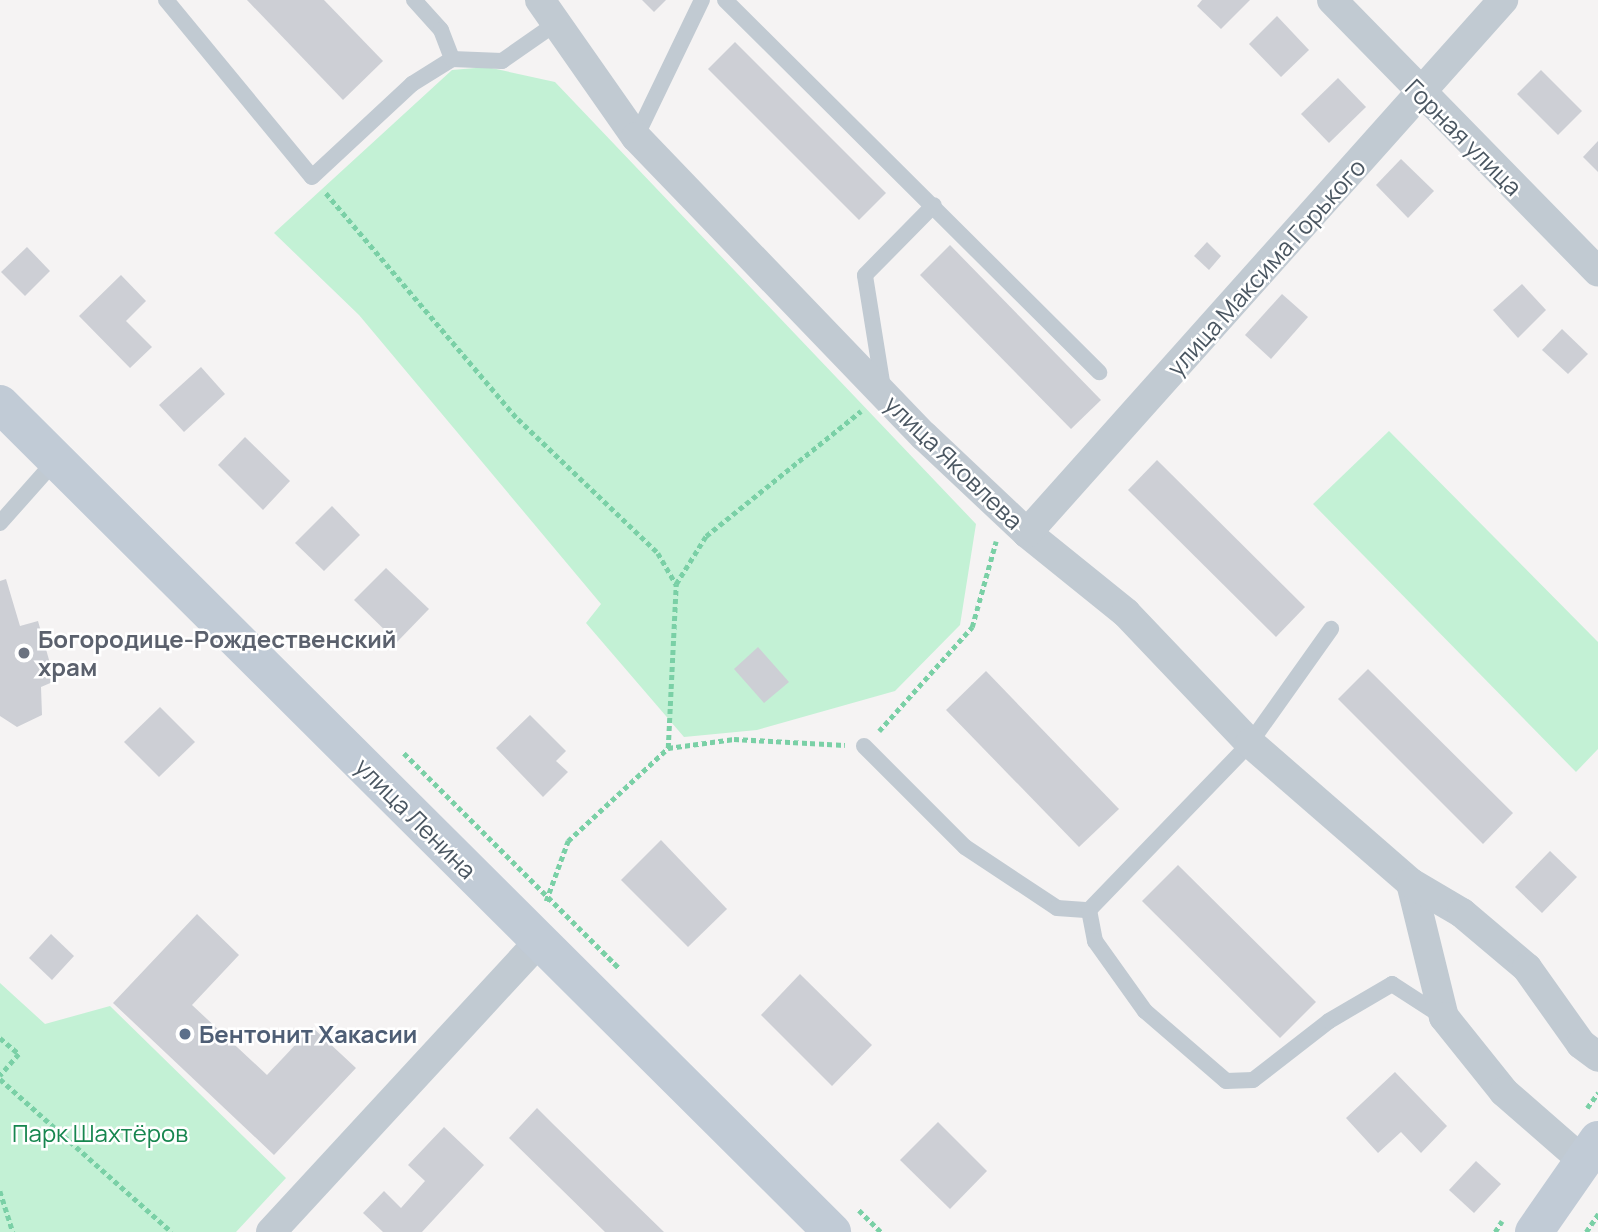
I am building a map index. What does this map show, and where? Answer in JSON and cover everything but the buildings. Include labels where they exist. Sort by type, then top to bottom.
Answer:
[{"type":"street","name":"Горная улица","points":[[1332,0],[1598,272]]},
{"type":"street","name":"улица Максима Горького","points":[[1027,534],[1503,0]]},
{"type":"street","name":"улица Яковлева","points":[[549,11],[636,137],[883,393],[1027,534],[1126,613],[1250,743],[1411,883],[1462,913],[1527,968],[1581,1044],[1598,1056]]},
{"type":"street","name":"улица Ленина","points":[[0,404],[832,1232]]},
{"type":"street","points":[[1411,883],[1444,1017],[1504,1092],[1591,1150],[1534,1232]]},
{"type":"street","points":[[271,1232],[540,940]]},
{"type":"lane","points":[[166,0],[312,177],[412,84],[452,59],[502,61],[549,11]]},
{"type":"lane","points":[[414,0],[441,30],[452,59]]},
{"type":"lane","points":[[636,137],[702,0]]},
{"type":"lane","points":[[725,0],[1099,372]]},
{"type":"lane","points":[[883,393],[865,275],[934,205]]},
{"type":"lane","points":[[0,523],[57,460]]},
{"type":"lane","points":[[864,746],[965,847],[1057,908],[1090,910],[1250,743],[1331,629]]},
{"type":"lane","points":[[1090,910],[1095,941],[1145,1010],[1226,1081],[1253,1080],[1329,1021],[1392,984],[1444,1017]]},
{"type":"path","points":[[312,177],[518,419],[658,553],[676,584]]},
{"type":"path","points":[[668,748],[676,584],[706,536],[883,393]]},
{"type":"path","points":[[540,940],[547,897],[568,841],[668,748],[734,739],[864,746],[972,627],[1003,511]]},
{"type":"path","points":[[0,1038],[19,1054],[0,1077],[172,1232]]},
{"type":"path","points":[[0,1191],[13,1232]]},
{"type":"path","points":[[1586,1232],[1598,1214]]},
{"type":"green space","points":[[487,67],[555,82],[976,524],[960,625],[895,691],[757,730],[684,737],[586,623],[601,604],[359,315],[274,233],[452,70]]},
{"type":"green space","points":[[1389,431],[1598,642],[1598,749],[1576,772],[1313,504]]},
{"type":"green space","name":"Парк Шахтёров","points":[[0,983],[45,1024],[110,1006],[286,1178],[236,1232],[0,1232]]},
{"type":"place","name":"Богородице-Рождественский храм","points":[[24,653]]},
{"type":"place","name":"Бентонит Хакасии","points":[[185,1034]]}]
